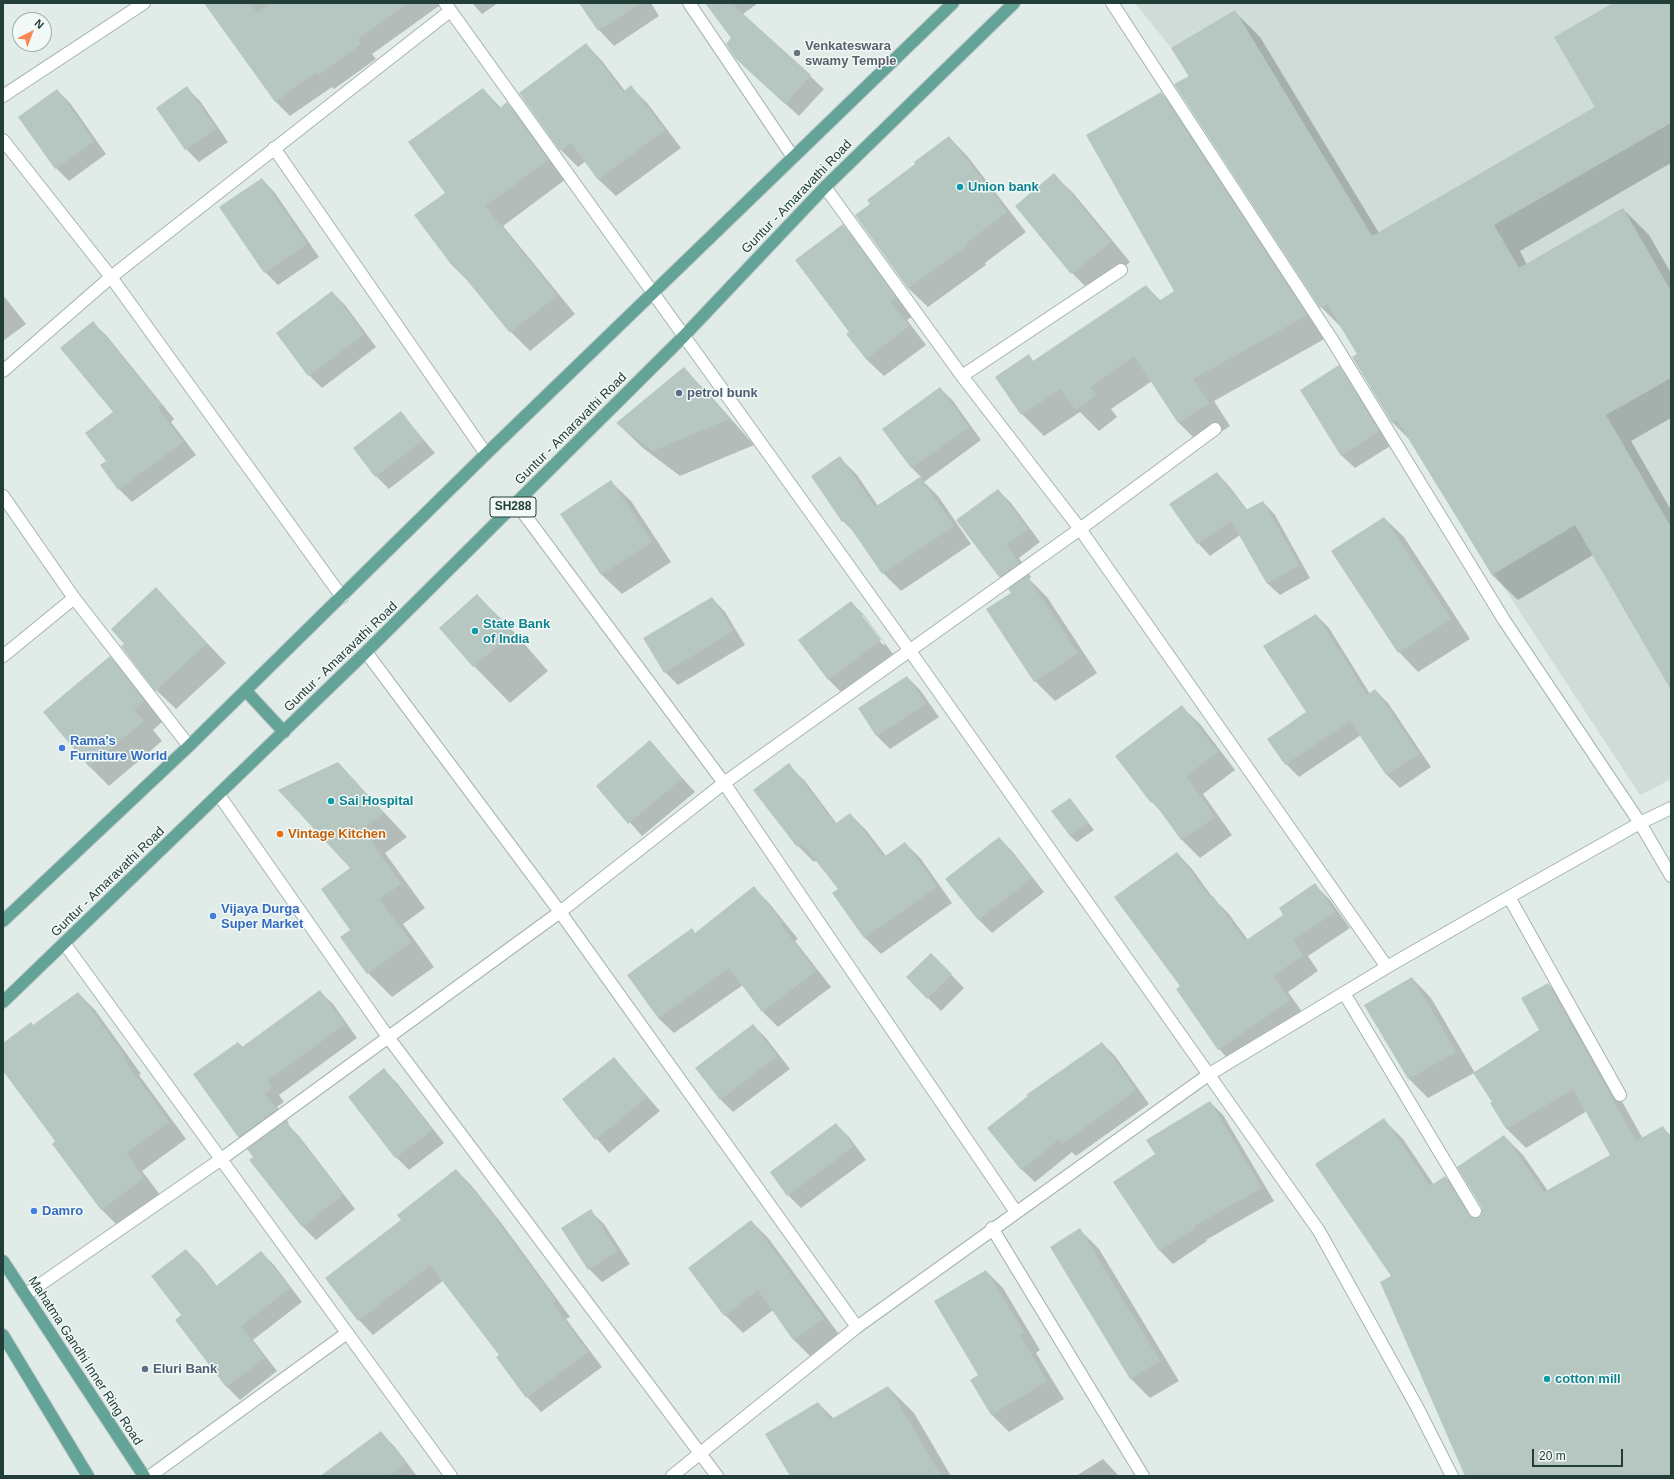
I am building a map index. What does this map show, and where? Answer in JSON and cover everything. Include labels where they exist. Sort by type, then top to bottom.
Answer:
[{"type":"main road","points":[[3,921],[246,691],[486,454],[953,3]]},
{"type":"main road","name":"Guntur - Amaravathi Road","points":[[3,1002],[366,652],[683,337],[825,187],[1014,3]]},
{"type":"main road","points":[[246,691],[284,732]]},
{"type":"main road","name":"Mahatma Gandhi Inner Ring Road","points":[[3,1261],[144,1476]]},
{"type":"main road","points":[[3,1335],[88,1476]]},
{"type":"street","points":[[3,96],[144,3]]},
{"type":"street","points":[[689,3],[793,157]]},
{"type":"street","points":[[1112,3],[1331,338],[1504,620],[1640,823],[1671,876]]},
{"type":"street","points":[[3,371],[111,277],[274,148],[448,7],[683,337],[910,650],[1320,1231],[1418,1407],[1452,1476]]},
{"type":"street","points":[[3,140],[111,277],[342,597]]},
{"type":"street","points":[[274,148],[486,454]]},
{"type":"street","points":[[825,187],[962,376],[1080,529],[1388,967]]},
{"type":"street","points":[[962,376],[1121,270]]},
{"type":"street","points":[[25,1295],[220,1160],[560,912],[724,783],[1080,529],[1215,429]]},
{"type":"street","points":[[3,496],[74,598],[189,746]]},
{"type":"street","points":[[516,503],[724,783],[1016,1212]]},
{"type":"street","points":[[3,656],[74,598]]},
{"type":"street","points":[[366,652],[560,912],[857,1327]]},
{"type":"street","points":[[219,795],[388,1037],[699,1454],[717,1476]]},
{"type":"street","points":[[672,1476],[857,1327],[992,1228],[1208,1074],[1509,897],[1640,823],[1671,808]]},
{"type":"street","points":[[1509,897],[1620,1095]]},
{"type":"street","points":[[64,943],[220,1160],[451,1476]]},
{"type":"street","points":[[1344,993],[1475,1211]]},
{"type":"street","points":[[992,1228],[1143,1476]]},
{"type":"street","points":[[150,1476],[346,1333]]},
{"type":"shaded area","points":[[1135,3],[1671,3],[1671,779],[1640,795],[1436,484],[1171,48]]},
{"type":"building","points":[[204,3],[250,3],[257,13],[271,3],[407,3],[358,39],[361,44],[318,75],[316,72],[275,102]]},
{"type":"building","points":[[579,3],[641,3],[598,31]]},
{"type":"building","points":[[705,3],[731,3],[811,75],[785,104],[736,59],[726,44],[731,38]]},
{"type":"building","points":[[1613,3],[1671,3],[1671,123],[1494,225],[1519,268],[1623,208],[1671,291],[1671,378],[1606,415],[1671,527],[1671,690],[1575,525],[1492,575],[1397,420],[1392,423],[1352,357],[1357,354],[1327,304],[1320,308],[1174,84],[1189,76],[1171,48],[1235,10],[1372,236],[1595,107],[1554,37]]},
{"type":"building","points":[[586,43],[623,92],[631,85],[665,130],[598,180],[571,143],[560,151],[519,93]]},
{"type":"building","points":[[187,86],[216,129],[185,150],[156,108]]},
{"type":"building","points":[[483,88],[499,109],[507,102],[548,160],[485,206],[557,295],[510,333],[452,262],[450,263],[414,215],[445,193],[408,142]]},
{"type":"building","points":[[57,89],[94,141],[55,169],[18,117]]},
{"type":"building","points":[[1161,92],[1307,315],[1193,379],[1209,403],[1178,423],[1134,356],[1090,387],[1096,395],[1076,410],[1060,389],[1021,415],[995,377],[1029,354],[1033,361],[1146,285],[1159,301],[1174,291],[1086,135]]},
{"type":"building","points":[[949,136],[1007,212],[966,243],[968,245],[908,288],[855,215],[870,204],[867,200]]},
{"type":"building","points":[[1054,173],[1111,242],[1071,274],[1015,206]]},
{"type":"building","points":[[262,178],[307,244],[264,273],[219,207]]},
{"type":"building","points":[[843,224],[896,297],[890,302],[909,326],[866,359],[846,334],[849,332],[795,260]]},
{"type":"building","points":[[332,291],[364,334],[308,376],[276,333]]},
{"type":"building","points":[[93,321],[162,406],[158,408],[183,442],[118,490],[100,465],[106,461],[85,433],[113,412],[60,348]]},
{"type":"building","points":[[1339,365],[1379,431],[1341,456],[1300,390]]},
{"type":"building","name":"petrol bunk","points":[[684,367],[729,419],[653,451],[616,423]]},
{"type":"building","points":[[940,387],[969,427],[911,468],[882,429]]},
{"type":"building","points":[[401,411],[423,440],[375,477],[353,448]]},
{"type":"building","points":[[840,456],[875,507],[920,477],[954,526],[882,574],[845,520],[842,522],[811,476]]},
{"type":"building","points":[[1217,472],[1245,510],[1263,501],[1299,565],[1267,584],[1231,521],[1197,544],[1169,504]]},
{"type":"building","points":[[611,480],[652,542],[601,575],[560,514]]},
{"type":"building","points":[[998,489],[1028,529],[1006,545],[1019,563],[999,577],[956,520]]},
{"type":"building","points":[[1384,517],[1451,619],[1398,653],[1331,551]]},
{"type":"building","points":[[1027,576],[1078,653],[1034,682],[986,609],[1011,593],[1008,589]]},
{"type":"building","points":[[156,587],[207,643],[155,691],[121,646],[124,644],[111,629]]},
{"type":"building","name":"State Bank of India","points":[[477,594],[512,634],[473,667],[439,628]]},
{"type":"building","points":[[712,597],[733,631],[664,673],[643,638]]},
{"type":"building","points":[[851,601],[881,640],[828,680],[798,640]]},
{"type":"building","points":[[1316,614],[1367,695],[1375,689],[1419,754],[1386,775],[1350,721],[1285,765],[1267,739],[1306,712],[1263,646]]},
{"type":"building","points":[[110,656],[144,701],[134,710],[144,721],[89,767],[43,712]]},
{"type":"building","points":[[907,676],[926,704],[876,736],[858,708]]},
{"type":"building","points":[[1182,705],[1218,752],[1186,776],[1215,817],[1181,840],[1153,801],[1151,803],[1115,756]]},
{"type":"building","points":[[650,740],[682,778],[628,824],[596,786]]},
{"type":"building","points":[[338,762],[384,813],[362,828],[401,884],[379,899],[411,942],[367,974],[340,937],[350,930],[321,889],[350,868],[278,790]]},
{"type":"building","points":[[789,763],[835,824],[850,813],[884,857],[905,842],[937,887],[864,938],[832,893],[838,889],[802,843],[797,847],[753,790]]},
{"type":"building","points":[[1070,798],[1089,823],[1070,836],[1051,811]]},
{"type":"building","points":[[999,837],[1032,878],[978,920],[945,879]]},
{"type":"building","points":[[1177,852],[1210,898],[1213,896],[1245,941],[1283,915],[1279,908],[1315,883],[1335,912],[1293,940],[1303,955],[1273,976],[1290,1000],[1218,1050],[1176,989],[1180,986],[1114,897]]},
{"type":"building","points":[[754,886],[783,923],[781,925],[816,971],[762,1012],[729,968],[658,1018],[627,975],[692,928],[695,933]]},
{"type":"building","points":[[931,953],[952,974],[927,999],[906,977]]},
{"type":"building","points":[[1412,977],[1456,1052],[1408,1079],[1364,1005]]},
{"type":"building","name":"cotton mill","points":[[1548,983],[1636,1141],[1663,1126],[1671,1140],[1671,1476],[1465,1476],[1380,1282],[1391,1276],[1315,1164],[1384,1118],[1430,1186],[1445,1176],[1469,1215],[1476,1218],[1481,1215],[1482,1208],[1457,1167],[1504,1135],[1544,1192],[1610,1155],[1573,1089],[1506,1129],[1490,1103],[1492,1102],[1473,1073],[1539,1030],[1521,998]]},
{"type":"building","points":[[320,990],[345,1024],[267,1081],[272,1088],[264,1094],[277,1109],[238,1137],[193,1074],[238,1042],[242,1047]]},
{"type":"building","points":[[78,992],[125,1056],[123,1058],[169,1122],[126,1153],[144,1178],[101,1210],[52,1144],[55,1141],[3,1071],[3,1043],[31,1022],[33,1025]]},
{"type":"building","points":[[753,1024],[777,1056],[720,1100],[695,1068]]},
{"type":"building","points":[[1102,1042],[1136,1090],[1062,1144],[1059,1139],[1021,1170],[987,1128],[1028,1096],[1026,1095]]},
{"type":"building","points":[[614,1057],[647,1097],[595,1140],[562,1099]]},
{"type":"building","points":[[384,1068],[432,1130],[395,1158],[348,1097]]},
{"type":"building","points":[[1210,1101],[1262,1188],[1194,1226],[1195,1228],[1159,1251],[1113,1182],[1155,1154],[1146,1140]]},
{"type":"building","points":[[286,1121],[343,1195],[302,1227],[249,1160],[253,1157],[247,1149]]},
{"type":"building","points":[[836,1123],[854,1146],[787,1196],[770,1172]]},
{"type":"building","points":[[456,1169],[488,1208],[556,1301],[553,1304],[588,1352],[526,1398],[496,1357],[499,1355],[430,1265],[358,1321],[325,1278],[401,1220],[397,1215]]},
{"type":"building","points":[[591,1209],[617,1251],[588,1270],[561,1228]]},
{"type":"building","points":[[751,1220],[824,1319],[793,1340],[758,1290],[724,1316],[688,1268]]},
{"type":"building","points":[[1080,1228],[1160,1361],[1130,1379],[1050,1247]]},
{"type":"building","points":[[186,1249],[216,1286],[261,1251],[290,1288],[241,1326],[265,1358],[226,1387],[175,1320],[181,1315],[151,1276]]},
{"type":"building","points":[[986,1270],[1024,1332],[1020,1335],[1047,1381],[991,1415],[970,1380],[978,1375],[934,1301]]},
{"type":"building","points":[[888,1386],[941,1476],[790,1476],[765,1434],[818,1402],[830,1420]]},
{"type":"building","points":[[381,1431],[406,1464],[389,1476],[320,1476]]},
{"type":"place","name":"Venkateswara swamy Temple","points":[[797,53]]},
{"type":"place","name":"Union bank","points":[[960,187]]},
{"type":"place","name":"petrol bunk","points":[[679,393]]},
{"type":"place","name":"State Bank of India","points":[[475,631]]},
{"type":"place","name":"Rama's Furniture World","points":[[62,748]]},
{"type":"place","name":"Sai Hospital","points":[[331,801]]},
{"type":"place","name":"Vintage Kitchen","points":[[280,834]]},
{"type":"place","name":"Vijaya Durga Super Market","points":[[213,916]]},
{"type":"place","name":"Damro","points":[[34,1211]]},
{"type":"place","name":"Eluri Bank","points":[[145,1369]]},
{"type":"place","name":"cotton mill","points":[[1547,1379]]}]
